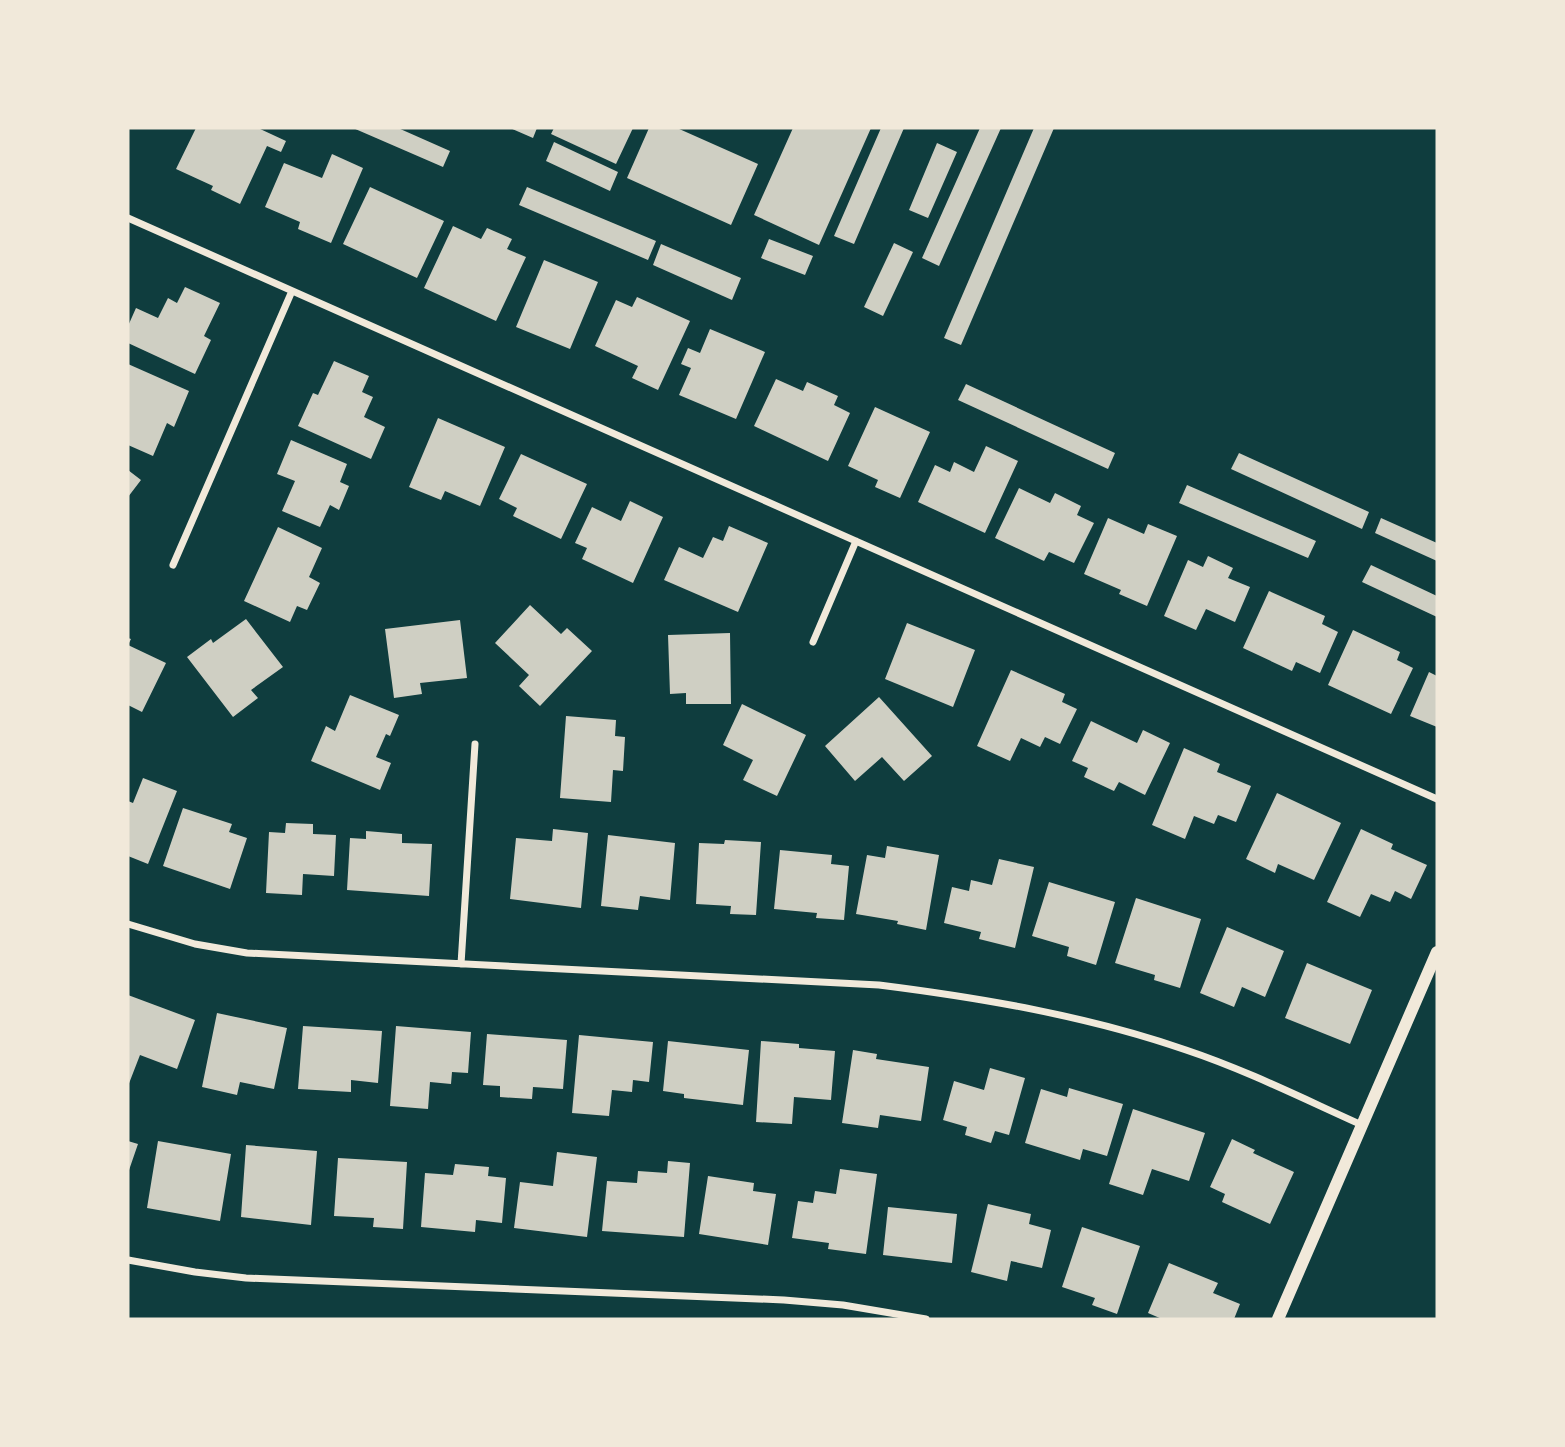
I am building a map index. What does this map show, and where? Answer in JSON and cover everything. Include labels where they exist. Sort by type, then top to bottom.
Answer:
[{"type":"street","points":[[128,218],[1437,799]]},
{"type":"street","points":[[173,565],[292,291]]},
{"type":"street","points":[[813,642],[856,541]]},
{"type":"street","points":[[461,964],[475,744]]},
{"type":"street","points":[[128,924],[195,944],[247,953],[879,985],[948,993],[1071,1018],[1185,1049],[1362,1125]]},
{"type":"street","points":[[1278,1319],[1437,952]]},
{"type":"street","points":[[128,1260],[246,1278],[784,1300],[853,1307],[926,1319]]},
{"type":"building","points":[[196,128],[258,128],[286,141],[281,152],[267,146],[240,204],[211,190],[213,186],[176,169]]},
{"type":"building","points":[[353,128],[398,128],[450,151],[443,167]]},
{"type":"building","points":[[510,128],[537,128],[533,138]]},
{"type":"building","points":[[554,128],[633,128],[616,164],[551,134]]},
{"type":"building","points":[[649,128],[677,128],[758,164],[731,225],[627,178]]},
{"type":"building","points":[[793,128],[871,128],[819,245],[754,215]]},
{"type":"building","points":[[881,128],[904,128],[854,244],[834,236]]},
{"type":"building","points":[[980,128],[1001,128],[939,266],[922,258]]},
{"type":"building","points":[[1034,128],[1054,128],[961,345],[944,338]]},
{"type":"building","points":[[554,142],[618,172],[610,191],[546,161]]},
{"type":"building","points":[[937,143],[957,152],[928,218],[909,210]]},
{"type":"building","points":[[332,154],[363,168],[331,243],[298,229],[300,222],[265,207],[284,163],[322,178]]},
{"type":"building","points":[[370,187],[444,221],[417,278],[343,244]]},
{"type":"building","points":[[527,187],[656,241],[648,260],[519,205]]},
{"type":"building","points":[[453,226],[481,239],[487,228],[512,239],[507,249],[526,257],[496,321],[424,288]]},
{"type":"building","points":[[769,239],[813,256],[805,275],[761,258]]},
{"type":"building","points":[[894,243],[913,252],[883,316],[864,307]]},
{"type":"building","points":[[661,244],[741,278],[732,300],[653,265]]},
{"type":"building","points":[[544,260],[598,282],[570,349],[516,327]]},
{"type":"building","points":[[185,287],[220,303],[204,336],[211,340],[195,374],[128,343],[128,326],[136,308],[158,318],[168,298],[177,303]]},
{"type":"building","points":[[637,297],[690,321],[658,390],[632,378],[638,366],[595,346],[616,300],[632,307]]},
{"type":"building","points":[[710,329],[765,352],[736,419],[679,395],[691,368],[681,364],[688,348],[700,353]]},
{"type":"building","points":[[334,361],[369,376],[362,392],[373,397],[364,417],[385,427],[371,459],[298,426],[313,393],[318,395]]},
{"type":"building","points":[[128,364],[189,391],[174,427],[167,423],[153,456],[128,445]]},
{"type":"building","points":[[776,379],[803,391],[807,382],[838,396],[834,405],[850,413],[828,461],[754,426]]},
{"type":"building","points":[[966,384],[1115,453],[1108,469],[958,400]]},
{"type":"building","points":[[875,407],[930,432],[900,498],[875,487],[878,480],[848,466]]},
{"type":"building","points":[[438,418],[505,447],[480,506],[445,491],[441,500],[409,487]]},
{"type":"building","points":[[291,440],[347,464],[340,482],[349,486],[339,510],[330,505],[320,527],[282,511],[295,481],[277,474]]},
{"type":"building","points":[[986,446],[1018,461],[985,533],[918,502],[935,465],[950,472],[954,462],[974,472]]},
{"type":"building","points":[[1239,453],[1369,512],[1362,529],[1231,469]]},
{"type":"building","points":[[521,454],[587,484],[561,539],[513,516],[517,508],[499,499]]},
{"type":"building","points":[[128,470],[141,480],[128,497]]},
{"type":"building","points":[[1187,485],[1316,541],[1308,558],[1179,503]]},
{"type":"building","points":[[1019,488],[1050,503],[1055,493],[1081,506],[1077,515],[1094,523],[1074,563],[1049,552],[1044,561],[995,538]]},
{"type":"building","points":[[630,501],[663,517],[633,583],[582,559],[587,548],[575,543],[592,507],[621,521]]},
{"type":"building","points":[[1108,518],[1144,534],[1148,524],[1177,536],[1147,606],[1119,594],[1121,590],[1084,574]]},
{"type":"building","points":[[1381,518],[1437,543],[1437,561],[1375,533]]},
{"type":"building","points":[[729,526],[768,543],[738,612],[664,580],[679,547],[703,558],[713,537],[723,541]]},
{"type":"building","points":[[278,527],[322,548],[309,577],[320,583],[307,610],[297,606],[290,622],[244,601]]},
{"type":"building","points":[[1208,556],[1233,568],[1228,578],[1250,587],[1235,622],[1206,609],[1196,630],[1164,616],[1188,560],[1203,567]]},
{"type":"building","points":[[1371,565],[1437,596],[1437,617],[1362,582]]},
{"type":"building","points":[[1269,591],[1325,616],[1322,624],[1338,632],[1320,673],[1296,662],[1292,671],[1243,648]]},
{"type":"building","points":[[530,605],[561,634],[567,628],[592,651],[540,706],[519,686],[529,675],[495,643]]},
{"type":"building","points":[[246,619],[283,667],[251,690],[258,698],[233,717],[187,657],[211,639],[213,643]]},
{"type":"building","points":[[460,620],[467,678],[420,683],[422,694],[394,698],[385,629]]},
{"type":"building","points":[[907,623],[975,650],[953,707],[885,679]]},
{"type":"building","points":[[1353,630],[1400,652],[1397,660],[1413,668],[1391,714],[1328,685]]},
{"type":"building","points":[[730,633],[731,704],[686,704],[686,693],[670,694],[668,635]]},
{"type":"building","points":[[128,645],[166,663],[142,712],[128,705]]},
{"type":"building","points":[[1011,670],[1065,694],[1062,702],[1077,709],[1060,744],[1045,737],[1040,747],[1021,738],[1010,761],[977,746]]},
{"type":"building","points":[[1429,672],[1437,676],[1437,727],[1410,716]]},
{"type":"building","points":[[350,695],[399,715],[390,736],[386,734],[376,757],[391,763],[380,790],[311,761],[326,726],[335,731]]},
{"type":"building","points":[[879,697],[932,756],[904,781],[882,757],[855,781],[825,746]]},
{"type":"building","points":[[742,704],[806,735],[777,796],[743,780],[753,760],[723,745]]},
{"type":"building","points":[[566,716],[616,720],[615,736],[625,737],[623,771],[613,770],[611,802],[560,798]]},
{"type":"building","points":[[1091,721],[1137,743],[1143,730],[1170,743],[1145,795],[1119,782],[1114,791],[1084,777],[1088,768],[1072,761]]},
{"type":"building","points":[[1184,748],[1220,764],[1217,772],[1251,786],[1236,822],[1218,815],[1214,824],[1194,816],[1185,839],[1152,825]]},
{"type":"building","points":[[143,778],[177,791],[148,864],[128,856],[128,801],[133,803]]},
{"type":"building","points":[[1277,793],[1341,823],[1314,880],[1278,864],[1275,873],[1246,859]]},
{"type":"building","points":[[183,808],[232,824],[229,832],[247,838],[230,889],[163,866]]},
{"type":"building","points":[[286,823],[313,824],[313,834],[336,835],[334,876],[303,874],[302,895],[266,893],[269,832],[285,833]]},
{"type":"building","points":[[553,829],[588,833],[581,908],[510,899],[516,838],[552,841]]},
{"type":"building","points":[[1361,829],[1393,844],[1391,849],[1427,865],[1411,899],[1395,891],[1390,902],[1371,894],[1360,917],[1327,902]]},
{"type":"building","points":[[366,831],[402,834],[402,843],[432,844],[429,896],[347,890],[350,838],[366,839]]},
{"type":"building","points":[[608,835],[675,843],[670,900],[640,896],[638,910],[601,906]]},
{"type":"building","points":[[725,840],[761,842],[756,915],[730,914],[731,906],[696,904],[699,843],[724,844]]},
{"type":"building","points":[[887,846],[939,855],[926,930],[897,924],[898,921],[856,914],[867,855],[885,858]]},
{"type":"building","points":[[780,850],[832,855],[831,864],[849,866],[844,920],[816,918],[817,913],[774,909]]},
{"type":"building","points":[[999,859],[1034,867],[1015,948],[979,939],[981,932],[944,923],[952,887],[969,891],[971,880],[992,885]]},
{"type":"building","points":[[1049,882],[1115,902],[1096,965],[1067,956],[1069,947],[1032,936]]},
{"type":"building","points":[[1136,898],[1201,919],[1180,988],[1154,980],[1155,975],[1115,963]]},
{"type":"building","points":[[1227,927],[1284,951],[1265,997],[1242,987],[1234,1007],[1200,993]]},
{"type":"building","points":[[1307,963],[1372,990],[1350,1044],[1285,1018]]},
{"type":"building","points":[[128,995],[195,1020],[177,1069],[140,1055],[128,1086]]},
{"type":"building","points":[[217,1013],[287,1028],[274,1089],[240,1082],[237,1095],[202,1087]]},
{"type":"building","points":[[303,1026],[382,1031],[378,1083],[351,1080],[351,1092],[298,1089]]},
{"type":"building","points":[[396,1026],[471,1032],[468,1073],[452,1072],[451,1084],[430,1082],[428,1109],[390,1106]]},
{"type":"building","points":[[487,1034],[567,1040],[563,1089],[533,1087],[532,1099],[500,1097],[500,1086],[483,1085]]},
{"type":"building","points":[[579,1035],[653,1042],[649,1082],[633,1080],[632,1092],[612,1090],[609,1116],[572,1113]]},
{"type":"building","points":[[668,1041],[749,1050],[743,1105],[684,1098],[684,1094],[663,1091]]},
{"type":"building","points":[[761,1041],[799,1044],[799,1048],[835,1051],[831,1100],[794,1097],[792,1124],[756,1122]]},
{"type":"building","points":[[853,1050],[877,1054],[876,1059],[929,1067],[921,1121],[880,1115],[878,1128],[842,1123]]},
{"type":"building","points":[[990,1068],[1025,1078],[1009,1135],[995,1131],[991,1143],[965,1135],[967,1127],[943,1120],[954,1081],[984,1090]]},
{"type":"building","points":[[1069,1088],[1123,1104],[1107,1156],[1083,1149],[1080,1160],[1025,1143],[1041,1089],[1067,1097]]},
{"type":"building","points":[[1133,1109],[1205,1133],[1189,1181],[1152,1169],[1143,1195],[1109,1184]]},
{"type":"building","points":[[1232,1139],[1255,1150],[1253,1153],[1294,1172],[1270,1224],[1222,1202],[1225,1194],[1210,1187]]},
{"type":"building","points":[[128,1141],[138,1144],[128,1173]]},
{"type":"building","points":[[158,1141],[231,1154],[220,1221],[147,1208]]},
{"type":"building","points":[[246,1145],[317,1151],[311,1225],[241,1217]]},
{"type":"building","points":[[557,1152],[597,1157],[587,1237],[514,1228],[520,1182],[553,1186]]},
{"type":"building","points":[[338,1158],[407,1162],[403,1229],[373,1227],[374,1218],[334,1216]]},
{"type":"building","points":[[668,1161],[690,1163],[684,1237],[602,1231],[607,1181],[637,1183],[638,1171],[667,1173]]},
{"type":"building","points":[[455,1164],[489,1167],[488,1176],[506,1178],[502,1223],[476,1220],[475,1232],[421,1227],[425,1173],[453,1175]]},
{"type":"building","points":[[840,1169],[877,1174],[866,1254],[828,1249],[829,1243],[792,1238],[798,1201],[813,1203],[815,1191],[836,1194]]},
{"type":"building","points":[[708,1176],[754,1183],[753,1191],[776,1194],[768,1245],[699,1234]]},
{"type":"building","points":[[988,1204],[1031,1214],[1029,1224],[1051,1230],[1042,1268],[1011,1261],[1007,1281],[971,1272]]},
{"type":"building","points":[[888,1207],[957,1214],[952,1263],[883,1255]]},
{"type":"building","points":[[1082,1227],[1140,1246],[1117,1314],[1092,1305],[1095,1298],[1062,1287]]},
{"type":"building","points":[[1169,1263],[1218,1283],[1213,1293],[1240,1304],[1234,1319],[1162,1319],[1148,1313]]}]
